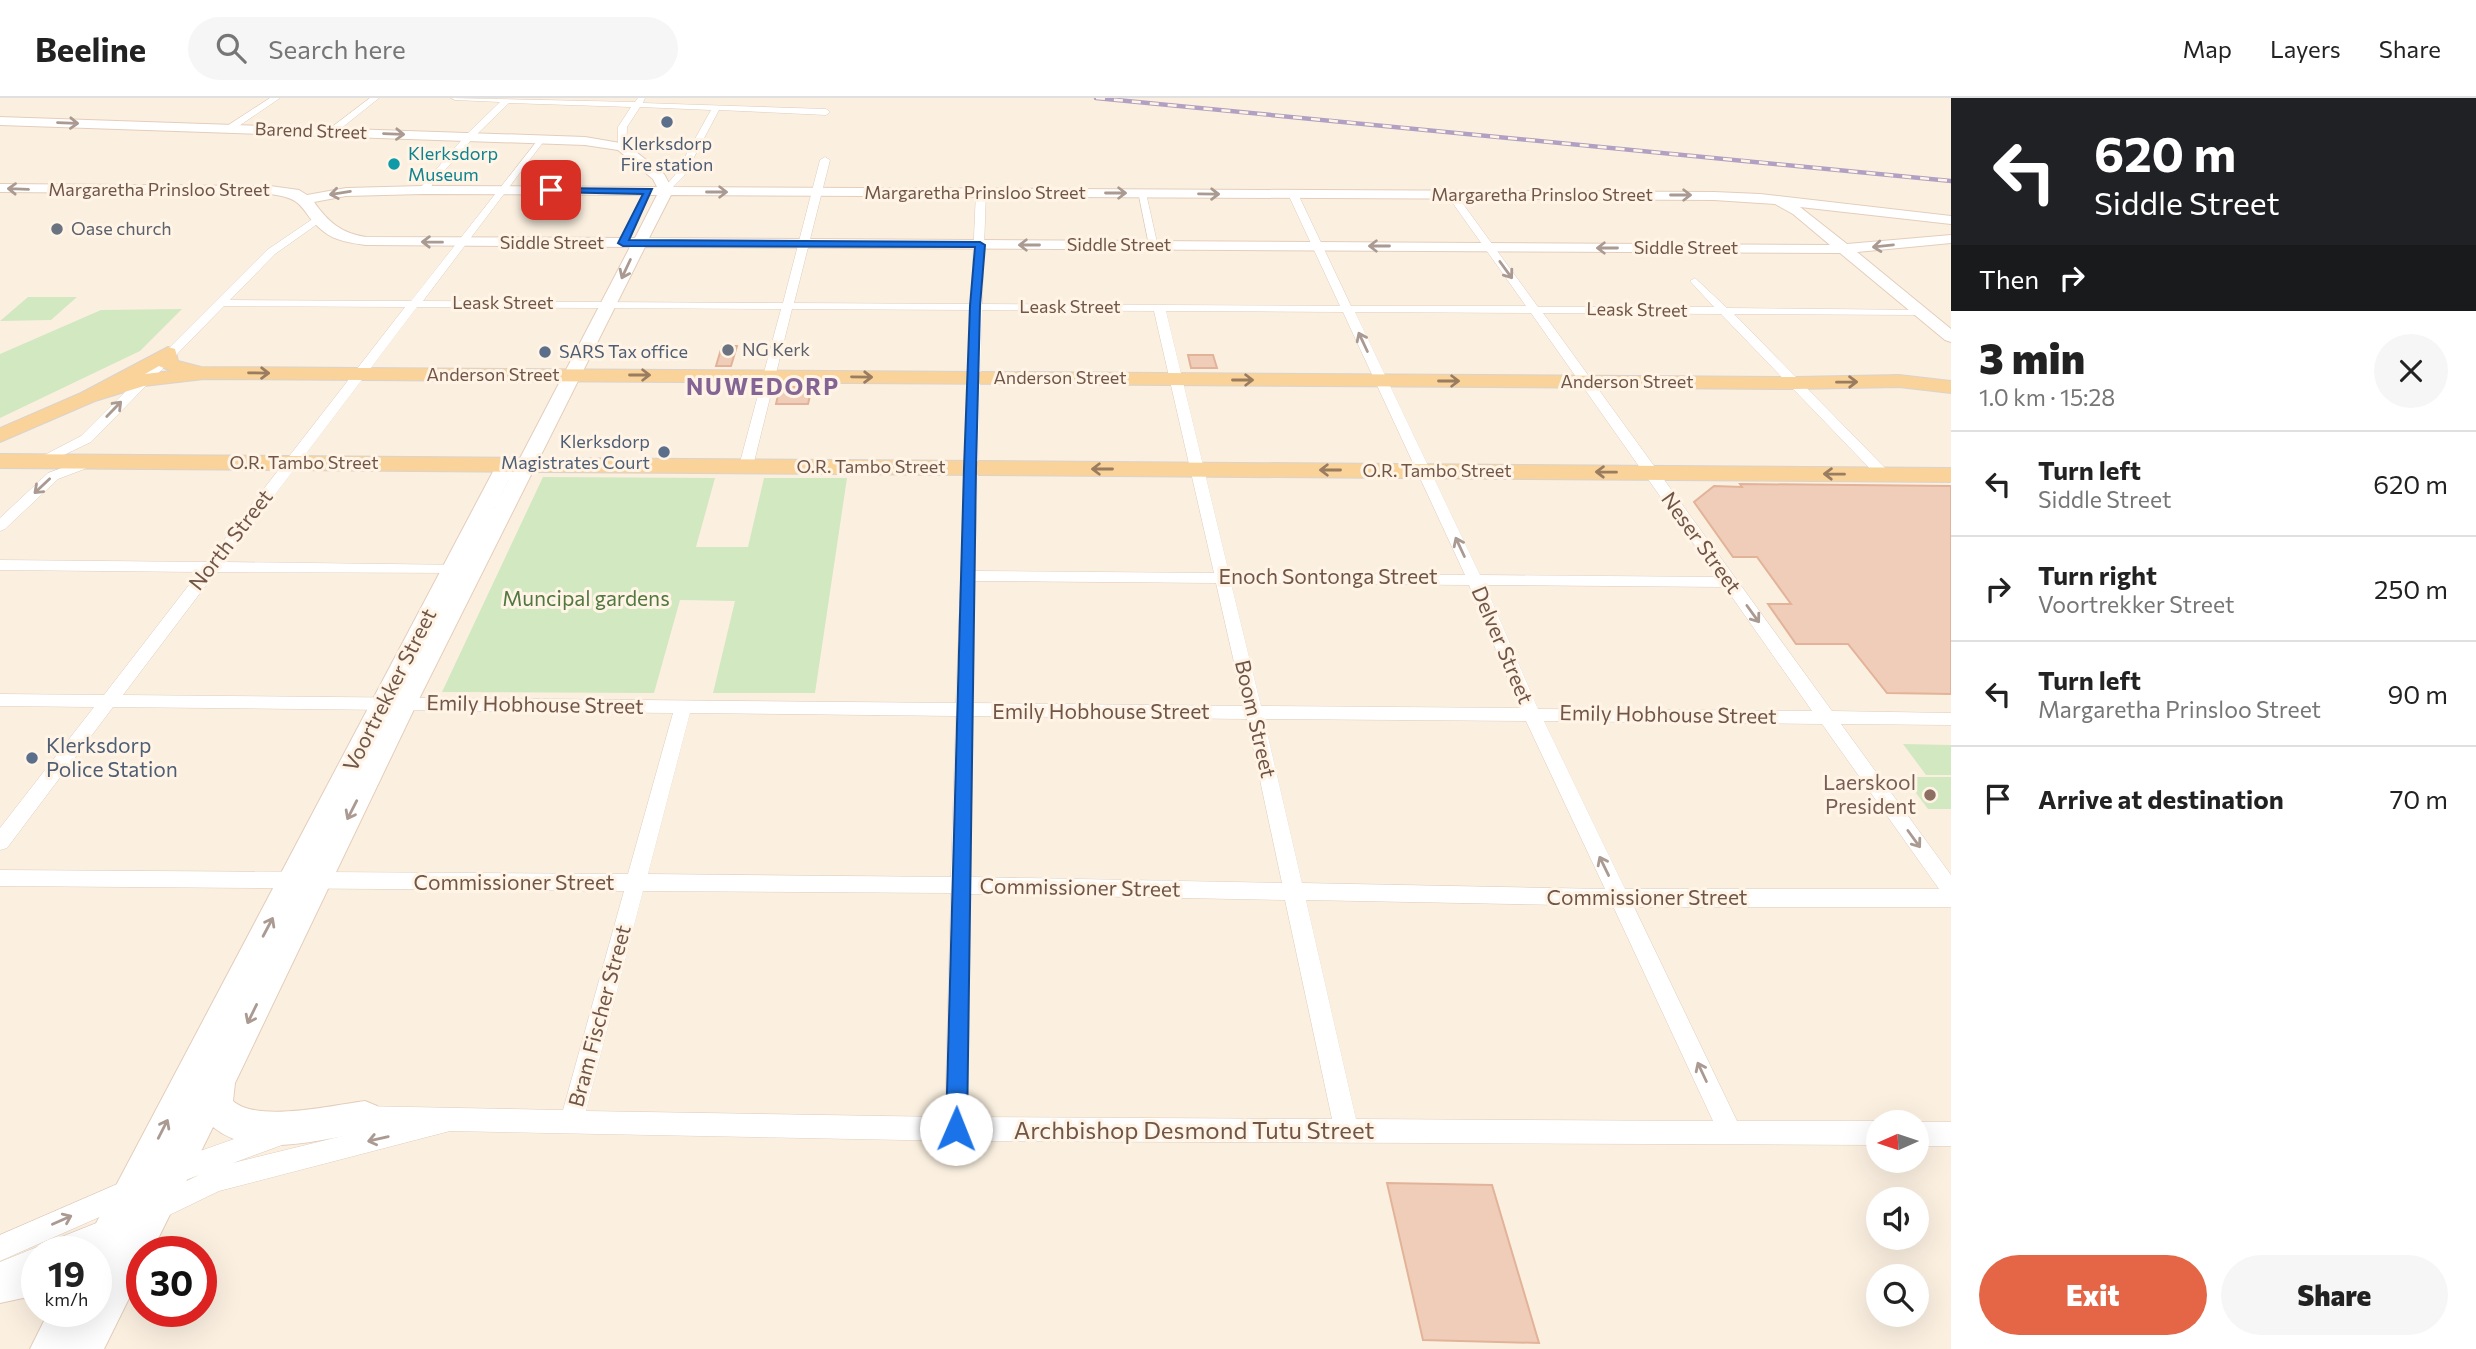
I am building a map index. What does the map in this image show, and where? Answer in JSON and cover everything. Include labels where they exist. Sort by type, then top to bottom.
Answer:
[{"type":"main road","points":[[0,436],[88,397],[168,353],[168,364],[175,368],[204,373]]},
{"type":"main road","name":"Anderson Street","points":[[88,397],[142,380],[204,373],[1795,383],[1899,381],[1951,387]]},
{"type":"main road","points":[[1899,381],[1951,381]]},
{"type":"main road","name":"O.R. Tambo Street","points":[[0,461],[1951,475]]},
{"type":"street","points":[[230,128],[276,98]]},
{"type":"street","points":[[331,132],[375,98]]},
{"type":"street","points":[[455,98],[641,101],[826,112]]},
{"type":"street","points":[[424,190],[469,137],[508,99]]},
{"type":"street","points":[[641,101],[622,127],[619,138],[622,147],[659,177],[666,191],[679,176],[717,106]]},
{"type":"street","name":"Barend Street","points":[[0,121],[541,139],[585,141],[622,147]]},
{"type":"street","name":"North Street","points":[[0,842],[541,139]]},
{"type":"street","points":[[746,466],[825,160]]},
{"type":"street","points":[[644,167],[650,184],[646,196]]},
{"type":"street","name":"Margaretha Prinsloo Street","points":[[0,188],[270,190],[294,193],[305,200],[346,192],[424,190],[502,190],[646,196],[666,191],[1714,195],[1951,220]]},
{"type":"street","name":"Voortrekker Street","points":[[143,1200],[516,464],[601,304],[630,240],[666,191]]},
{"type":"street","points":[[956,1129],[970,468],[981,192]]},
{"type":"street","points":[[1141,193],[1154,245]]},
{"type":"street","name":"Delver Street","points":[[1293,194],[1474,578],[1531,713],[1731,1133]]},
{"type":"street","name":"Neser Street","points":[[1452,195],[1951,891]]},
{"type":"street","points":[[1759,198],[1798,211],[1951,337]]},
{"type":"street","name":"Siddle Street","points":[[305,200],[317,220],[336,235],[366,241],[630,240],[805,244],[1844,249],[1951,239]]},
{"type":"street","points":[[40,461],[86,439],[168,353],[271,252],[317,220]]},
{"type":"street","points":[[294,237],[336,235]]},
{"type":"street","points":[[1695,281],[1884,475]]},
{"type":"street","name":"Leask Street","points":[[220,303],[1920,312]]},
{"type":"street","name":"Boom Street","points":[[1159,307],[1223,576],[1347,1132]]},
{"type":"street","points":[[0,526],[53,476],[93,461],[85,454],[86,439]]},
{"type":"street","points":[[0,565],[463,569]]},
{"type":"street","name":"Enoch Sontonga Street","points":[[968,576],[1730,582]]},
{"type":"street","name":"Emily Hobhouse Street","points":[[0,700],[1951,719]]},
{"type":"street","name":"Bram Fischer Street","points":[[571,1122],[683,708]]},
{"type":"street","name":"Commissioner Street","points":[[0,878],[960,885],[1619,898],[1951,898]]},
{"type":"street","name":"Voortrekker Street","points":[[143,1200],[174,1172],[220,1079],[305,880]]},
{"type":"street","points":[[220,1079],[216,1107],[239,1125],[260,1127],[365,1116]]},
{"type":"street","name":"Archbishop Desmond Tutu Street","points":[[174,1172],[261,1140],[365,1116],[956,1129],[1866,1133]]},
{"type":"street","name":"Archbishop Desmond Tutu Street","points":[[0,1248],[143,1200],[318,1153],[468,1118]]},
{"type":"street","points":[[1929,1134],[1951,1134]]},
{"type":"street","points":[[110,1236],[114,1228],[143,1200]]},
{"type":"street","points":[[60,1339],[143,1200]]},
{"type":"street","points":[[95,1236],[114,1228]]},
{"type":"street","points":[[0,1275],[21,1266]]},
{"type":"street","points":[[0,1285],[21,1280]]},
{"type":"green space","points":[[28,297],[77,297],[51,320],[0,321]]},
{"type":"green space","points":[[182,309],[140,351],[0,418],[0,354],[101,310]]},
{"type":"green space","name":"Muncipal gardens","points":[[543,477],[715,478],[696,547],[748,547],[764,478],[847,478],[815,693],[713,693],[735,601],[680,600],[654,693],[442,692]]},
{"type":"green space","points":[[1903,744],[1951,745],[1951,775],[1926,775]]},
{"type":"green space","points":[[1904,777],[1951,777],[1951,809],[1928,809]]},
{"type":"building","points":[[722,346],[737,346],[731,366],[716,366]]},
{"type":"building","points":[[1188,355],[1213,355],[1217,368],[1191,368]]},
{"type":"building","points":[[789,387],[812,387],[808,404],[776,404],[779,391]]},
{"type":"building","points":[[1740,484],[1951,486],[1951,694],[1887,693],[1848,644],[1796,644],[1768,604],[1791,604],[1757,557],[1733,557],[1694,502],[1714,486],[1742,487]]},
{"type":"building","points":[[1387,1183],[1492,1185],[1539,1343],[1423,1340]]},
{"type":"railway","points":[[1096,98],[1951,181]]},
{"type":"place","name":"Klerksdorp Fire station","points":[[667,122]]},
{"type":"place","name":"Klerksdorp Museum","points":[[394,164]]},
{"type":"place","name":"Oase church","points":[[57,229]]},
{"type":"place","name":"NG Kerk","points":[[728,350]]},
{"type":"place","name":"SARS Tax office","points":[[545,352]]},
{"type":"place","name":"Klerksdorp Magistrates Court","points":[[664,452]]},
{"type":"place","name":"Klerksdorp Police Station","points":[[32,758]]},
{"type":"place","name":"Laerskool President","points":[[1930,795]]},
{"type":"district","name":"NUWEDORP","points":[[763,387]]},
{"type":"route","points":[[551,190],[649,191],[623,243],[980,245],[975,306],[970,468],[956,1129]]}]
